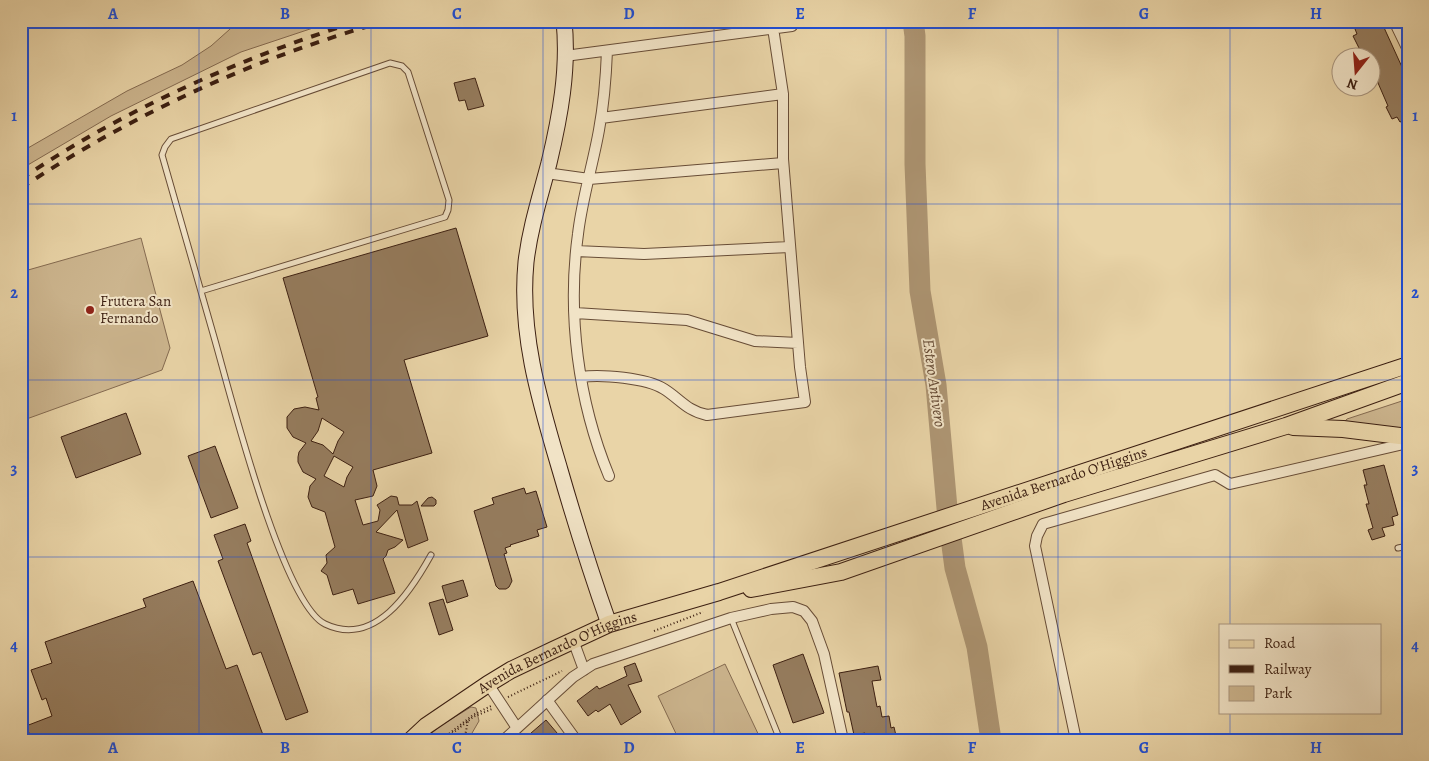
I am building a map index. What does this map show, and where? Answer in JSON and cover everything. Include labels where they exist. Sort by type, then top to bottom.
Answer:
[{"type":"main road","name":"Avenida Bernardo O'Higgins","points":[[719,592],[760,588],[841,572],[1059,488],[1408,365]]},
{"type":"main road","name":"Avenida Bernardo O'Higgins","points":[[411,740],[426,726],[511,670],[609,624],[719,592],[833,554],[1059,488],[1286,426],[1408,382]]},
{"type":"main road","points":[[1286,426],[1340,429],[1408,437]]},
{"type":"street","points":[[564,21],[565,56],[561,102],[546,173],[532,223],[526,265],[525,311],[530,355],[539,398],[571,509],[609,624]]},
{"type":"street","points":[[1394,21],[1408,50]]},
{"type":"street","points":[[565,56],[792,26]]},
{"type":"street","points":[[581,377],[593,375],[619,378],[663,388],[686,407],[696,413],[707,415],[805,402],[798,343],[783,163],[783,94],[773,28]]},
{"type":"street","points":[[607,50],[604,98],[578,234],[574,287],[575,333],[581,377],[593,434],[609,476]]},
{"type":"street","points":[[601,118],[783,94]]},
{"type":"street","points":[[546,173],[589,179],[783,163]]},
{"type":"street","points":[[576,251],[644,254],[790,247]]},
{"type":"street","points":[[575,313],[687,320],[755,341],[798,343]]},
{"type":"street","points":[[1076,740],[1035,546],[1037,536],[1043,524],[1215,475],[1230,484],[1408,443]]},
{"type":"street","points":[[504,740],[573,677],[593,664],[731,618],[772,609],[793,607],[804,612],[812,621],[824,654],[843,740]]},
{"type":"street","points":[[573,640],[584,670]]},
{"type":"street","points":[[488,684],[517,728]]},
{"type":"street","points":[[547,700],[576,740]]},
{"type":"lane","points":[[201,291],[445,217],[449,200],[408,72],[402,66],[390,63],[171,139],[162,155],[255,482],[288,569],[301,596],[314,614],[325,623],[340,628],[355,629],[372,624],[388,614],[406,594],[419,577],[431,555]]},
{"type":"lane","points":[[1398,548],[1408,546]]},
{"type":"lane","points":[[731,618],[780,740]]},
{"type":"path","points":[[444,740],[473,717],[502,705]]},
{"type":"path","points":[[459,740],[466,736],[468,721]]},
{"type":"green space","points":[[239,21],[279,21],[281,27],[300,21],[334,21],[241,52],[111,116],[21,169],[21,152],[127,91],[182,65],[211,46]]},
{"type":"green space","name":"Frutera San Fernando","points":[[141,238],[170,348],[162,370],[21,421],[21,272]]},
{"type":"green space","points":[[1408,399],[1408,431],[1345,421],[1347,419]]},
{"type":"green space","points":[[725,664],[761,740],[679,740],[658,696]]},
{"type":"green space","points":[[471,707],[476,708],[479,721],[468,740],[424,740],[440,726]]},
{"type":"building","points":[[1357,21],[1381,21],[1407,78],[1405,78],[1408,84],[1408,119],[1400,122],[1397,117],[1392,119],[1382,92],[1382,48],[1359,48],[1353,36],[1357,34],[1355,29],[1359,27]]},
{"type":"building","points":[[475,78],[484,106],[468,110],[465,100],[459,101],[454,83]]},
{"type":"building","points":[[456,228],[488,336],[404,360],[432,453],[373,470],[377,486],[373,496],[355,500],[363,525],[378,521],[380,510],[377,505],[391,496],[397,497],[399,505],[412,505],[417,501],[428,540],[408,548],[397,510],[376,532],[403,540],[388,550],[383,559],[395,593],[358,604],[353,589],[333,595],[327,575],[321,571],[327,563],[326,555],[335,547],[325,512],[312,507],[308,497],[310,486],[316,479],[303,472],[298,462],[299,452],[306,443],[293,437],[287,428],[287,417],[294,409],[305,407],[319,410],[316,398],[318,397],[283,278]],"holes":[[[322,418],[344,432],[333,454],[323,445],[311,441],[318,431]],[[334,456],[353,467],[344,487],[324,476]]]},
{"type":"building","points":[[126,413],[141,454],[76,478],[61,437]]},
{"type":"building","points":[[215,446],[238,508],[211,518],[188,456]]},
{"type":"building","points":[[1384,465],[1398,515],[1392,517],[1394,525],[1382,528],[1385,536],[1372,540],[1368,530],[1373,528],[1366,504],[1369,504],[1364,485],[1367,485],[1363,470]]},
{"type":"building","points":[[524,488],[526,494],[536,491],[547,527],[537,530],[539,536],[505,548],[507,553],[504,554],[512,581],[506,589],[499,589],[496,586],[474,511],[494,504],[492,498]]},
{"type":"building","points":[[432,497],[436,500],[434,506],[421,506],[428,498]]},
{"type":"building","points":[[245,524],[251,541],[247,543],[308,712],[286,720],[261,652],[253,655],[218,561],[223,559],[214,535]]},
{"type":"building","points":[[463,580],[468,596],[447,603],[442,586]]},
{"type":"building","points":[[193,581],[226,669],[237,665],[263,735],[251,740],[32,740],[26,726],[52,716],[46,698],[42,700],[31,670],[52,663],[45,642],[146,607],[143,599]]},
{"type":"building","points":[[443,599],[453,630],[439,635],[429,603]]},
{"type":"building","points":[[803,654],[824,713],[793,723],[773,665]]},
{"type":"building","points":[[635,663],[642,681],[628,685],[641,712],[621,725],[610,704],[588,716],[577,701],[597,686],[599,689],[627,676],[624,667]]},
{"type":"building","points":[[878,666],[881,680],[872,681],[877,707],[880,706],[882,717],[889,716],[891,728],[894,727],[897,740],[867,740],[865,733],[854,735],[849,712],[847,712],[839,673]]},
{"type":"building","points":[[546,720],[563,740],[523,740]]},
{"type":"waterway","name":"Estero Antivero","points":[[913,21],[915,36],[915,164],[920,291],[936,385],[947,508],[955,568],[977,647],[991,740]]},
{"type":"railway","points":[[21,179],[101,130],[184,88],[271,51],[359,21]]},
{"type":"railway","points":[[21,188],[88,146],[194,92],[304,47],[388,21]]},
{"type":"place","name":"Frutera San Fernando","points":[[90,310]]}]
